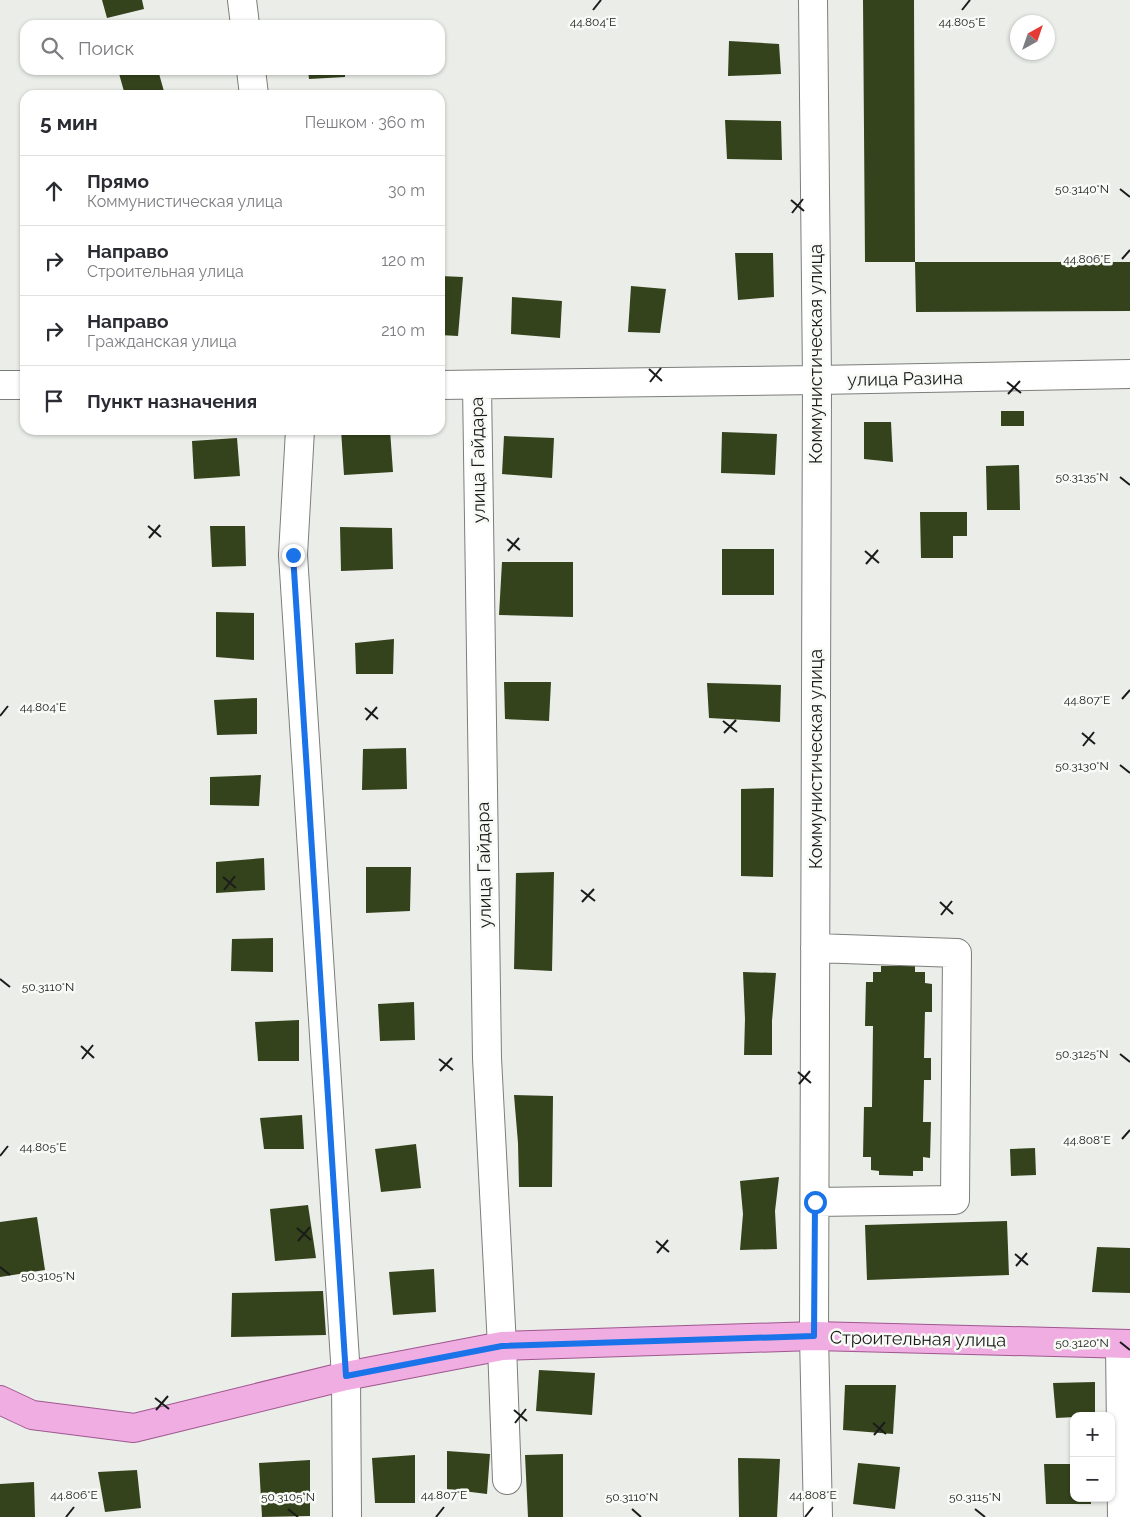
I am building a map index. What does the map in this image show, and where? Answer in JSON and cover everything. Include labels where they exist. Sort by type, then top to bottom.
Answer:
[{"type":"main road","name":"Строительная улица","points":[[0,1400],[32,1415],[134,1428],[346,1376],[502,1346],[814,1336],[1125,1344]]},
{"type":"street","points":[[242,0],[244,20]]},
{"type":"street","name":"Коммунистическая улица","points":[[813,0],[817,380],[814,1336],[818,1517]]},
{"type":"street","points":[[251,75],[253,90]]},
{"type":"street","name":"улица Разина","points":[[445,385],[1130,374]]},
{"type":"street","name":"улица Гайдара","points":[[477,384],[487,1058],[507,1480]]},
{"type":"street","points":[[0,385],[20,386]]},
{"type":"street","points":[[300,435],[293,555],[346,1376],[347,1517]]},
{"type":"street","points":[[815,948],[956,953],[956,973],[955,1200],[815,1202]]},
{"type":"street","points":[[1122,1517],[1125,1344]]},
{"type":"building","points":[[102,0],[142,0],[144,9],[107,18]]},
{"type":"building","points":[[863,0],[914,0],[915,262],[865,262]]},
{"type":"building","points":[[729,41],[779,44],[781,74],[728,76]]},
{"type":"building","points":[[119,75],[159,75],[164,90],[124,90]]},
{"type":"building","points":[[309,75],[345,75],[345,77],[309,79]]},
{"type":"building","points":[[725,120],[781,121],[782,160],[727,159]]},
{"type":"building","points":[[735,253],[773,253],[774,297],[738,300]]},
{"type":"building","points":[[915,262],[1130,262],[1130,311],[916,312]]},
{"type":"building","points":[[445,276],[463,277],[458,336],[445,335]]},
{"type":"building","points":[[631,286],[666,289],[660,333],[628,332]]},
{"type":"building","points":[[512,297],[562,301],[560,338],[511,334]]},
{"type":"building","points":[[1001,411],[1024,411],[1024,426],[1001,426]]},
{"type":"building","points":[[864,422],[891,422],[893,462],[864,459]]},
{"type":"building","points":[[722,432],[777,434],[775,475],[721,473]]},
{"type":"building","points":[[341,435],[390,435],[393,472],[344,475]]},
{"type":"building","points":[[504,436],[554,438],[552,478],[502,474]]},
{"type":"building","points":[[237,438],[240,476],[194,479],[192,441]]},
{"type":"building","points":[[1019,465],[1020,510],[987,510],[986,466]]},
{"type":"building","points":[[920,512],[967,512],[967,536],[953,536],[953,558],[921,558]]},
{"type":"building","points":[[210,526],[245,526],[246,566],[212,567]]},
{"type":"building","points":[[340,527],[392,528],[393,569],[341,571]]},
{"type":"building","points":[[722,549],[774,549],[774,595],[722,595]]},
{"type":"building","points":[[502,562],[573,562],[573,617],[499,615]]},
{"type":"building","points":[[216,612],[254,613],[254,660],[216,657]]},
{"type":"building","points":[[394,639],[393,674],[356,674],[355,643]]},
{"type":"building","points":[[504,682],[551,682],[549,721],[505,719]]},
{"type":"building","points":[[707,683],[781,685],[780,722],[709,718]]},
{"type":"building","points":[[257,698],[257,734],[217,735],[214,700]]},
{"type":"building","points":[[406,748],[407,789],[362,790],[363,749]]},
{"type":"building","points":[[261,775],[259,806],[210,805],[210,777]]},
{"type":"building","points":[[774,788],[773,877],[741,876],[741,789]]},
{"type":"building","points":[[264,858],[265,890],[216,893],[216,862]]},
{"type":"building","points":[[366,867],[411,867],[410,911],[366,913]]},
{"type":"building","points":[[554,872],[552,971],[514,969],[516,873]]},
{"type":"building","points":[[273,938],[273,972],[231,971],[232,939]]},
{"type":"building","points":[[881,966],[915,966],[915,972],[925,972],[925,983],[932,984],[932,1012],[925,1012],[924,1058],[931,1058],[931,1080],[924,1080],[923,1122],[931,1122],[930,1158],[923,1157],[923,1171],[913,1171],[913,1176],[879,1175],[879,1171],[871,1170],[871,1157],[863,1157],[864,1107],[872,1107],[873,1026],[865,1026],[866,982],[873,982],[873,972],[881,972]]},
{"type":"building","points":[[743,972],[776,973],[772,1021],[772,1055],[744,1055]]},
{"type":"building","points":[[414,1002],[415,1040],[380,1041],[378,1004]]},
{"type":"building","points":[[299,1020],[299,1061],[258,1061],[255,1022]]},
{"type":"building","points":[[514,1095],[553,1096],[552,1187],[519,1187]]},
{"type":"building","points":[[302,1115],[304,1149],[264,1149],[260,1118]]},
{"type":"building","points":[[416,1144],[421,1188],[381,1192],[375,1149]]},
{"type":"building","points":[[1035,1148],[1036,1175],[1011,1176],[1010,1149]]},
{"type":"building","points":[[779,1177],[775,1211],[777,1249],[740,1250],[743,1214],[740,1181]]},
{"type":"building","points":[[308,1205],[316,1258],[275,1261],[270,1209]]},
{"type":"building","points":[[37,1217],[45,1270],[0,1277],[0,1222]]},
{"type":"building","points":[[1007,1221],[1009,1275],[867,1280],[865,1225]]},
{"type":"building","points":[[1097,1247],[1130,1248],[1130,1293],[1092,1292]]},
{"type":"building","points":[[434,1269],[436,1312],[393,1315],[389,1272]]},
{"type":"building","points":[[323,1291],[326,1335],[231,1337],[232,1293]]},
{"type":"building","points":[[539,1370],[595,1373],[592,1415],[536,1411]]},
{"type":"building","points":[[1095,1382],[1095,1412],[1070,1412],[1070,1417],[1056,1418],[1053,1383]]},
{"type":"building","points":[[845,1385],[896,1385],[893,1434],[843,1430]]},
{"type":"building","points":[[447,1451],[490,1454],[487,1494],[447,1489]]},
{"type":"building","points":[[563,1454],[563,1517],[528,1517],[525,1455]]},
{"type":"building","points":[[415,1455],[415,1503],[375,1503],[372,1458]]},
{"type":"building","points":[[738,1458],[780,1459],[777,1517],[739,1517]]},
{"type":"building","points":[[310,1460],[310,1516],[262,1517],[259,1463]]},
{"type":"building","points":[[858,1463],[900,1467],[895,1509],[853,1504]]},
{"type":"building","points":[[1044,1464],[1070,1464],[1070,1502],[1091,1502],[1091,1504],[1046,1504]]},
{"type":"building","points":[[137,1470],[141,1508],[105,1512],[98,1472]]},
{"type":"building","points":[[34,1482],[35,1517],[0,1517],[0,1484]]},
{"type":"route","points":[[293,555],[346,1376],[502,1346],[814,1336],[815,1202]]}]
